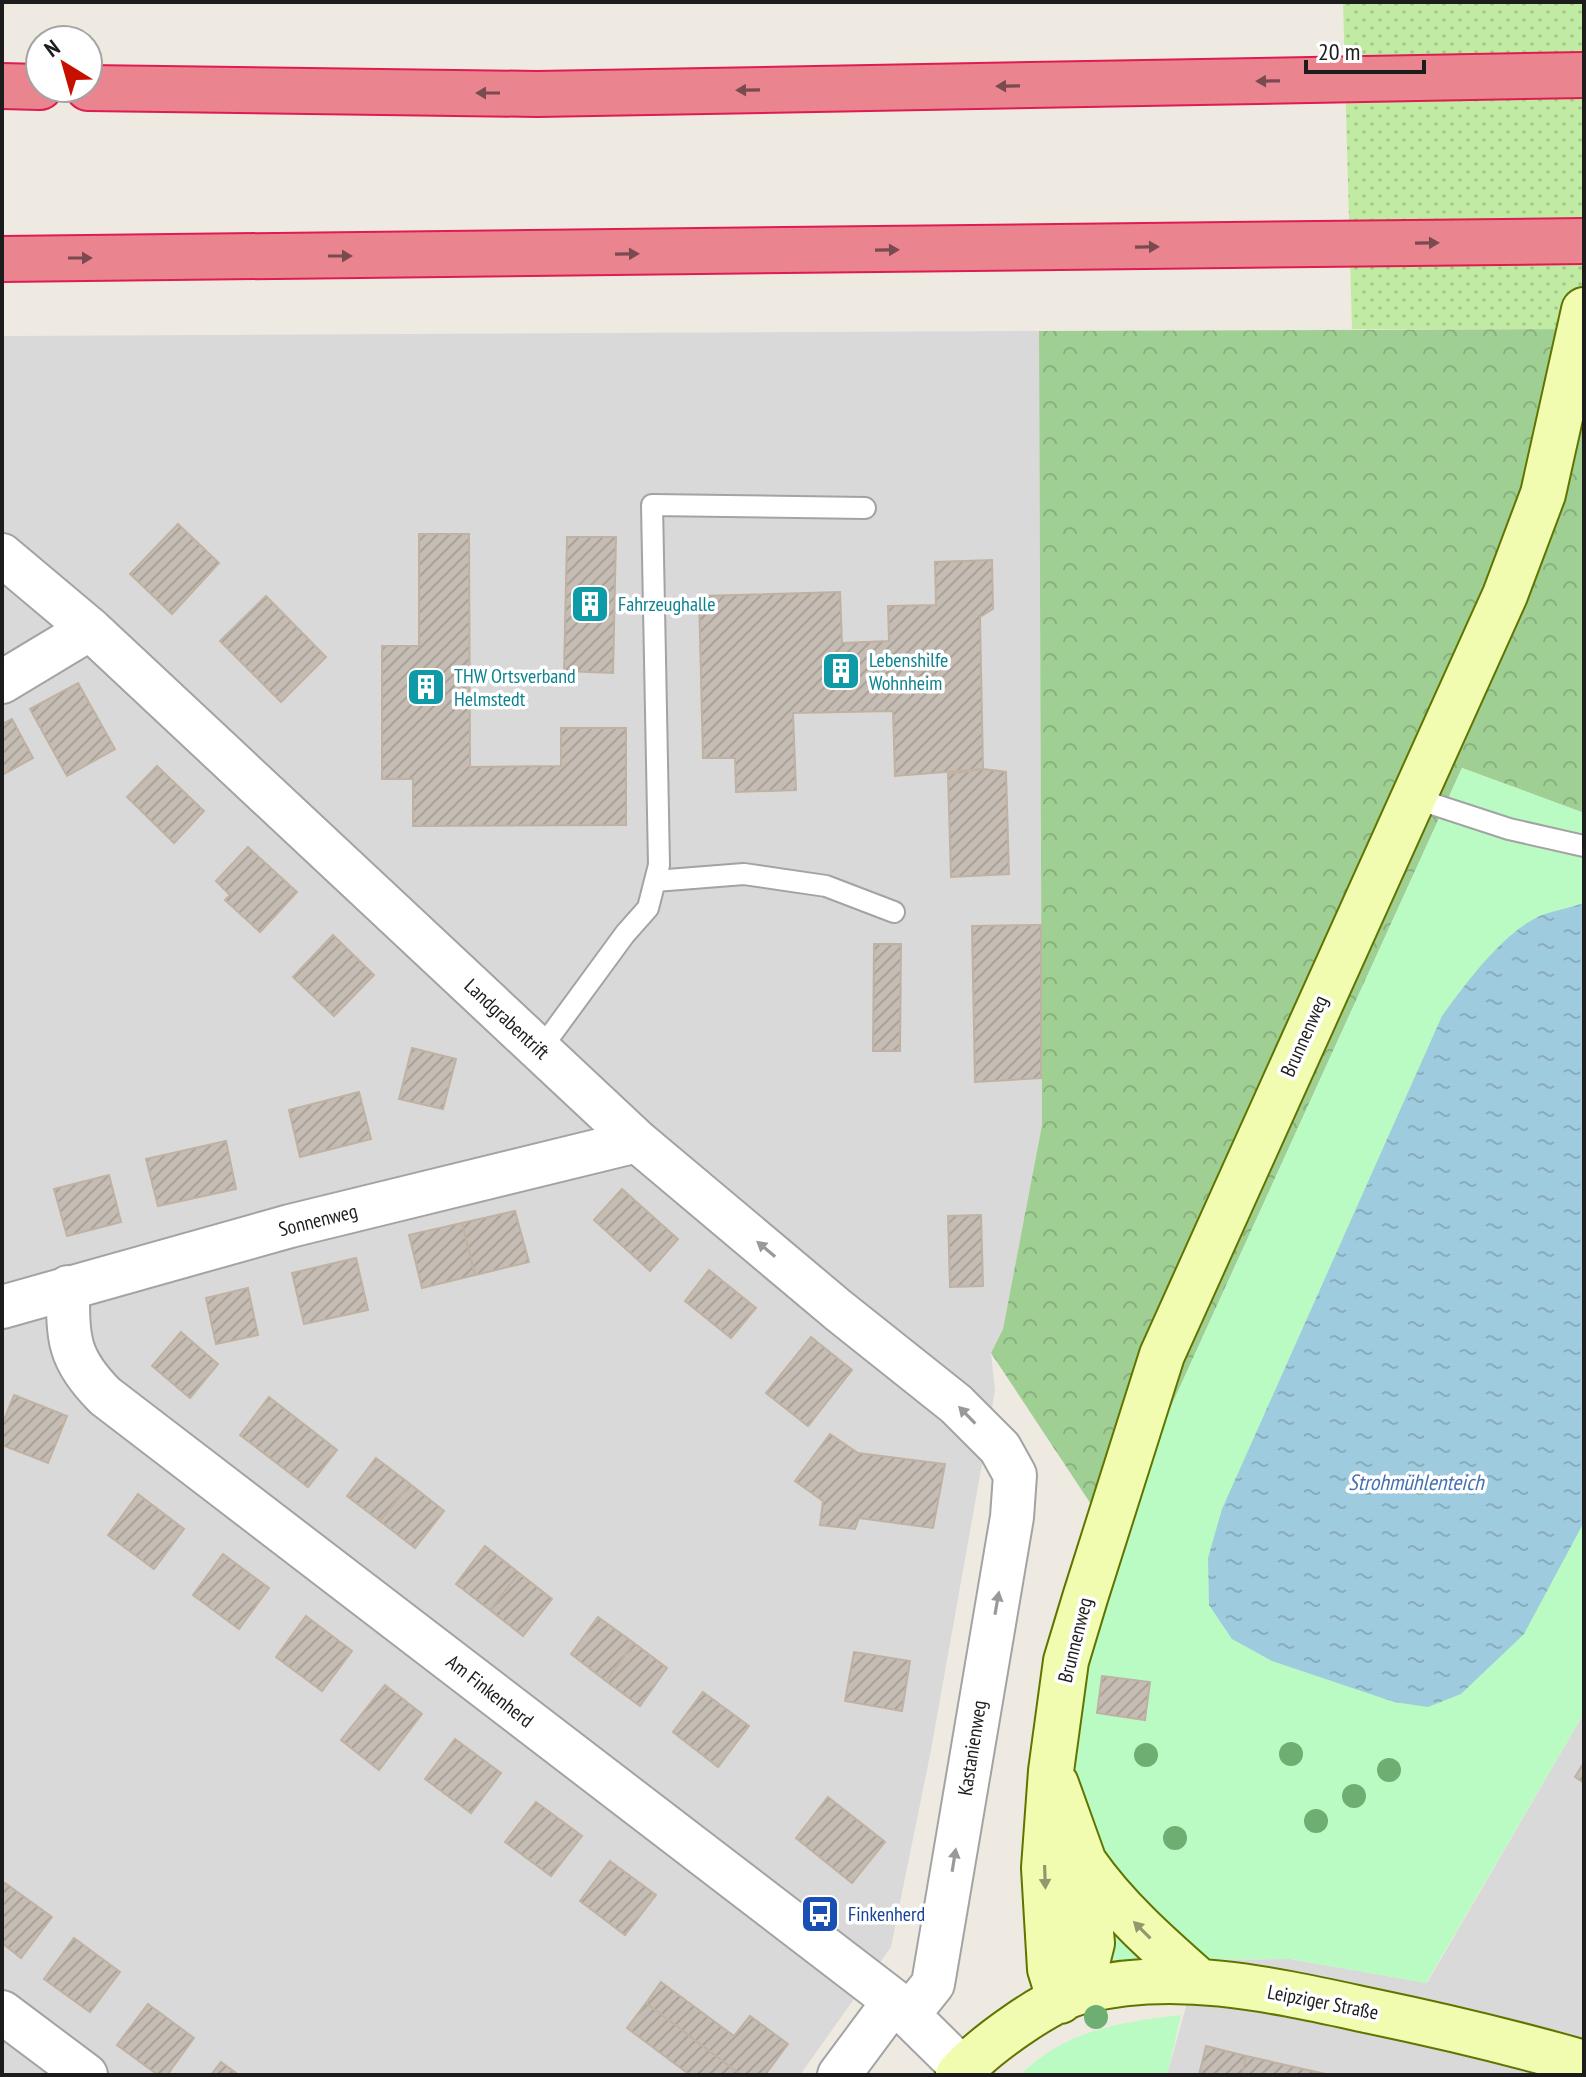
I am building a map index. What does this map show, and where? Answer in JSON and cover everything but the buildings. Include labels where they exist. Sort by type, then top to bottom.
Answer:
[{"type":"highway","points":[[104,88],[537,94],[1584,75]]},
{"type":"highway","points":[[2,86],[24,87]]},
{"type":"highway","points":[[2,259],[1584,241]]},
{"type":"main road","name":"Brunnenweg","points":[[1070,1996],[1050,1969],[1044,1868],[1051,1771],[1066,1661],[1162,1355],[1505,595],[1543,494],[1584,310]]},
{"type":"main road","name":"Brunnenweg","points":[[1051,1771],[1084,1862],[1092,1943],[1070,1996]]},
{"type":"main road","points":[[1084,1862],[1103,1889],[1145,1933],[1200,1982]]},
{"type":"main road","name":"Leipziger Straße","points":[[961,2072],[1010,2029],[1070,1996],[1137,1981],[1200,1982],[1300,1996],[1584,2063]]},
{"type":"street","name":"Landgrabentrift","points":[[2,555],[90,629],[637,1141],[838,1310],[956,1404],[1000,1448],[1015,1475]]},
{"type":"street","points":[[2,682],[90,629]]},
{"type":"street","name":"Sonnenweg","points":[[2,1307],[290,1226],[637,1141]]},
{"type":"street","name":"Am Finkenherd","points":[[68,1287],[68,1338],[74,1357],[105,1396],[902,2007],[961,2072]]},
{"type":"street","name":"Kastanienweg","points":[[839,2075],[902,2007],[933,1984],[1012,1517],[1015,1475]]},
{"type":"street","points":[[2,2012],[86,2075]]},
{"type":"lane","points":[[540,1050],[625,934],[648,908],[659,865],[652,505],[865,508]]},
{"type":"lane","points":[[1414,798],[1509,829],[1584,846]]},
{"type":"lane","points":[[655,881],[744,874],[826,886],[894,912]]},
{"type":"shaded area","points":[[1039,331],[1042,1125],[1003,1329],[991,1353],[995,1391],[931,1750],[891,1947],[800,2075],[2,2075],[2,336]]},
{"type":"shaded area","points":[[1584,1713],[1584,2075],[1167,2075],[1199,1960],[1290,1959],[1427,1983]]},
{"type":"green space","points":[[1343,2],[1584,2],[1584,329],[1352,329]]},
{"type":"green space","points":[[1584,329],[1584,813],[1462,768],[1112,1536],[991,1353],[1003,1329],[1042,1125],[1039,331]]},
{"type":"green space","points":[[1462,768],[1584,813],[1584,1713],[1426,1983],[1290,1959],[1099,1960],[1068,1742],[1112,1536]]},
{"type":"green space","points":[[1181,2015],[1167,2075],[1020,2075],[1075,2038],[1115,2025]]},
{"type":"water","name":"Strohmühlenteich","points":[[1584,903],[1584,1522],[1524,1634],[1461,1694],[1428,1707],[1394,1702],[1272,1661],[1232,1639],[1209,1605],[1208,1558],[1222,1509],[1442,1016],[1487,959],[1514,933],[1542,915]]},
{"type":"place","name":"Fahrzeughalle","points":[[590,604]]},
{"type":"place","name":"Lebenshilfe Wohnheim","points":[[841,671]]},
{"type":"place","name":"THW Ortsverband Helmstedt","points":[[426,687]]},
{"type":"place","name":"Finkenherd","points":[[820,1914]]}]
